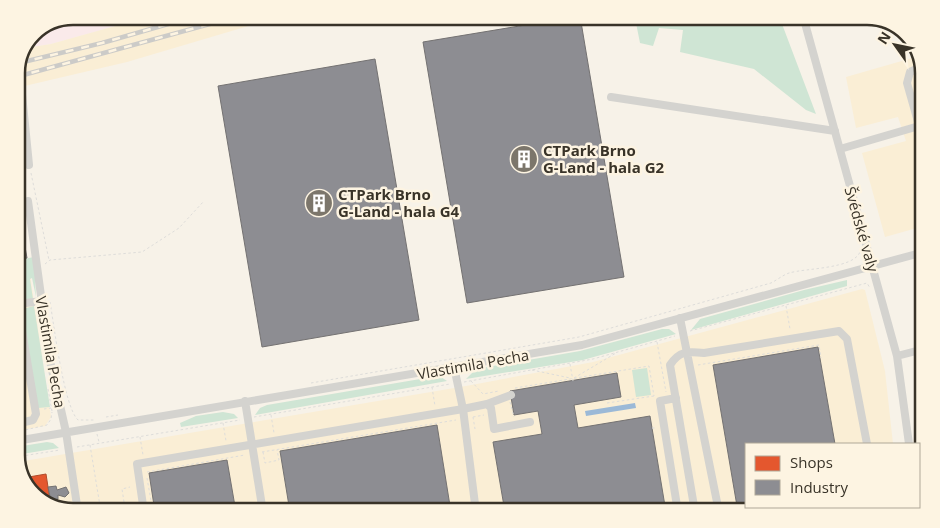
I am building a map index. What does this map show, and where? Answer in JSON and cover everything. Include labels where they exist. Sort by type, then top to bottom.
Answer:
[{"type":"street","name":"Švédské valy","points":[[806,25],[874,265],[897,356],[909,443]]},
{"type":"street","points":[[915,70],[910,72],[907,83],[915,112]]},
{"type":"street","points":[[610,98],[835,130]]},
{"type":"street","points":[[25,127],[29,165]]},
{"type":"street","points":[[840,149],[915,127]]},
{"type":"street","name":"Vlastimila Pecha","points":[[28,200],[50,361],[66,432]]},
{"type":"street","name":"Vlastimila Pecha","points":[[25,439],[582,345],[915,254]]},
{"type":"street","points":[[25,303],[42,300]]},
{"type":"street","points":[[680,318],[717,503]]},
{"type":"street","points":[[694,503],[670,365],[675,357],[687,351],[704,353],[839,331],[847,339],[867,443]]},
{"type":"street","points":[[25,347],[36,414],[33,420],[25,422]]},
{"type":"street","points":[[897,356],[915,351]]},
{"type":"street","points":[[454,367],[463,408],[475,503]]},
{"type":"street","points":[[143,503],[137,464],[463,408],[510,395]]},
{"type":"street","points":[[676,398],[660,401],[677,503]]},
{"type":"street","points":[[245,401],[262,503]]},
{"type":"street","points":[[486,401],[490,408],[494,429],[530,422]]},
{"type":"street","points":[[66,432],[77,503]]},
{"type":"path","points":[[29,165],[38,195],[47,255],[50,260]]},
{"type":"path","points":[[38,272],[50,260],[142,252],[179,228],[204,201]]},
{"type":"path","points":[[306,384],[578,337],[772,283],[788,274],[832,266],[855,259],[860,253],[860,248]]},
{"type":"path","points":[[49,294],[60,358],[73,412],[78,420],[95,420]]},
{"type":"path","points":[[786,306],[790,329]]},
{"type":"path","points":[[607,403],[666,394],[657,341]]},
{"type":"path","points":[[698,366],[819,345],[822,358]]},
{"type":"path","points":[[532,370],[572,380],[617,352]]},
{"type":"path","points":[[570,363],[572,380]]},
{"type":"path","points":[[518,417],[513,417],[508,389],[649,366],[654,396]]},
{"type":"path","points":[[470,381],[484,394],[486,401]]},
{"type":"path","points":[[432,387],[436,409]]},
{"type":"path","points":[[484,394],[500,391]]},
{"type":"path","points":[[270,414],[275,436]]},
{"type":"path","points":[[470,417],[487,414]]},
{"type":"path","points":[[473,417],[475,429]]},
{"type":"path","points":[[277,450],[279,460],[265,463],[262,452],[456,420]]},
{"type":"path","points":[[223,422],[227,444]]},
{"type":"path","points":[[652,428],[659,427]]},
{"type":"path","points":[[96,430],[99,443]]},
{"type":"path","points":[[140,436],[144,458]]},
{"type":"path","points":[[90,444],[100,503]]},
{"type":"path","points":[[146,472],[245,455]]},
{"type":"path","points":[[145,467],[152,503]]},
{"type":"path","points":[[124,502],[122,489],[130,487]]},
{"type":"shaded area","points":[[119,25],[51,44],[33,47],[46,33],[63,26]]},
{"type":"shaded area","points":[[119,25],[252,25],[127,62],[25,86],[25,70],[33,47],[51,44]]},
{"type":"shaded area","points":[[912,58],[915,70],[915,229],[885,237],[862,153],[906,141],[898,117],[856,128],[846,77]]},
{"type":"shaded area","points":[[30,274],[51,417],[45,426],[25,429],[25,275]]},
{"type":"shaded area","points":[[862,289],[865,290],[885,371],[893,443],[745,443],[745,503],[67,503],[49,497],[39,489],[33,482],[26,465],[25,461],[466,386],[593,362]]},
{"type":"green space","points":[[636,25],[782,25],[816,114],[806,110],[754,69],[680,52],[683,30],[659,28],[653,46],[640,43]]},
{"type":"green space","points":[[34,257],[36,297],[32,278],[30,279],[33,299],[25,300],[25,259]]},
{"type":"green space","points":[[847,280],[847,286],[691,330],[700,319]]},
{"type":"green space","points":[[34,306],[50,407],[38,408],[25,328],[25,308]]},
{"type":"green space","points":[[662,329],[669,329],[676,334],[583,360],[466,379],[476,369],[580,351]]},
{"type":"green space","points":[[647,368],[651,395],[636,397],[632,370]]},
{"type":"green space","points":[[441,377],[447,381],[255,415],[260,408],[267,405]]},
{"type":"green space","points":[[223,412],[234,414],[238,418],[181,427],[180,423],[196,416]]},
{"type":"green space","points":[[47,442],[53,443],[59,448],[25,454],[25,446]]},
{"type":"water","points":[[635,403],[636,408],[586,416],[585,411]]},
{"type":"building: Shops","points":[[46,474],[50,497],[39,489],[30,477]]},
{"type":"building: Industry","name":"CTPark Brno G-Land - hala G2","points":[[526,25],[582,25],[624,277],[467,303],[423,42]]},
{"type":"building: Industry","name":"CTPark Brno G-Land - hala G4","points":[[375,59],[419,320],[262,347],[218,86]]},
{"type":"building: Industry","points":[[818,347],[835,443],[745,443],[745,503],[736,503],[713,365]]},
{"type":"building: Industry","points":[[617,373],[621,397],[574,405],[578,428],[650,416],[664,503],[503,503],[493,442],[542,434],[538,411],[514,415],[510,391]]},
{"type":"building: Industry","points":[[437,425],[450,503],[289,503],[280,451]]},
{"type":"building: Industry","points":[[227,460],[234,503],[154,503],[149,473]]},
{"type":"building: Industry","points":[[56,486],[57,490],[66,487],[69,493],[65,497],[58,495],[56,500],[50,497],[48,487]]},
{"type":"railway","points":[[27,61],[102,43],[165,25]]},
{"type":"railway","points":[[25,75],[206,25]]},
{"type":"place","name":"CTPark Brno G-Land - hala G2","points":[[524,159]]},
{"type":"place","name":"CTPark Brno G-Land - hala G4","points":[[319,203]]}]
